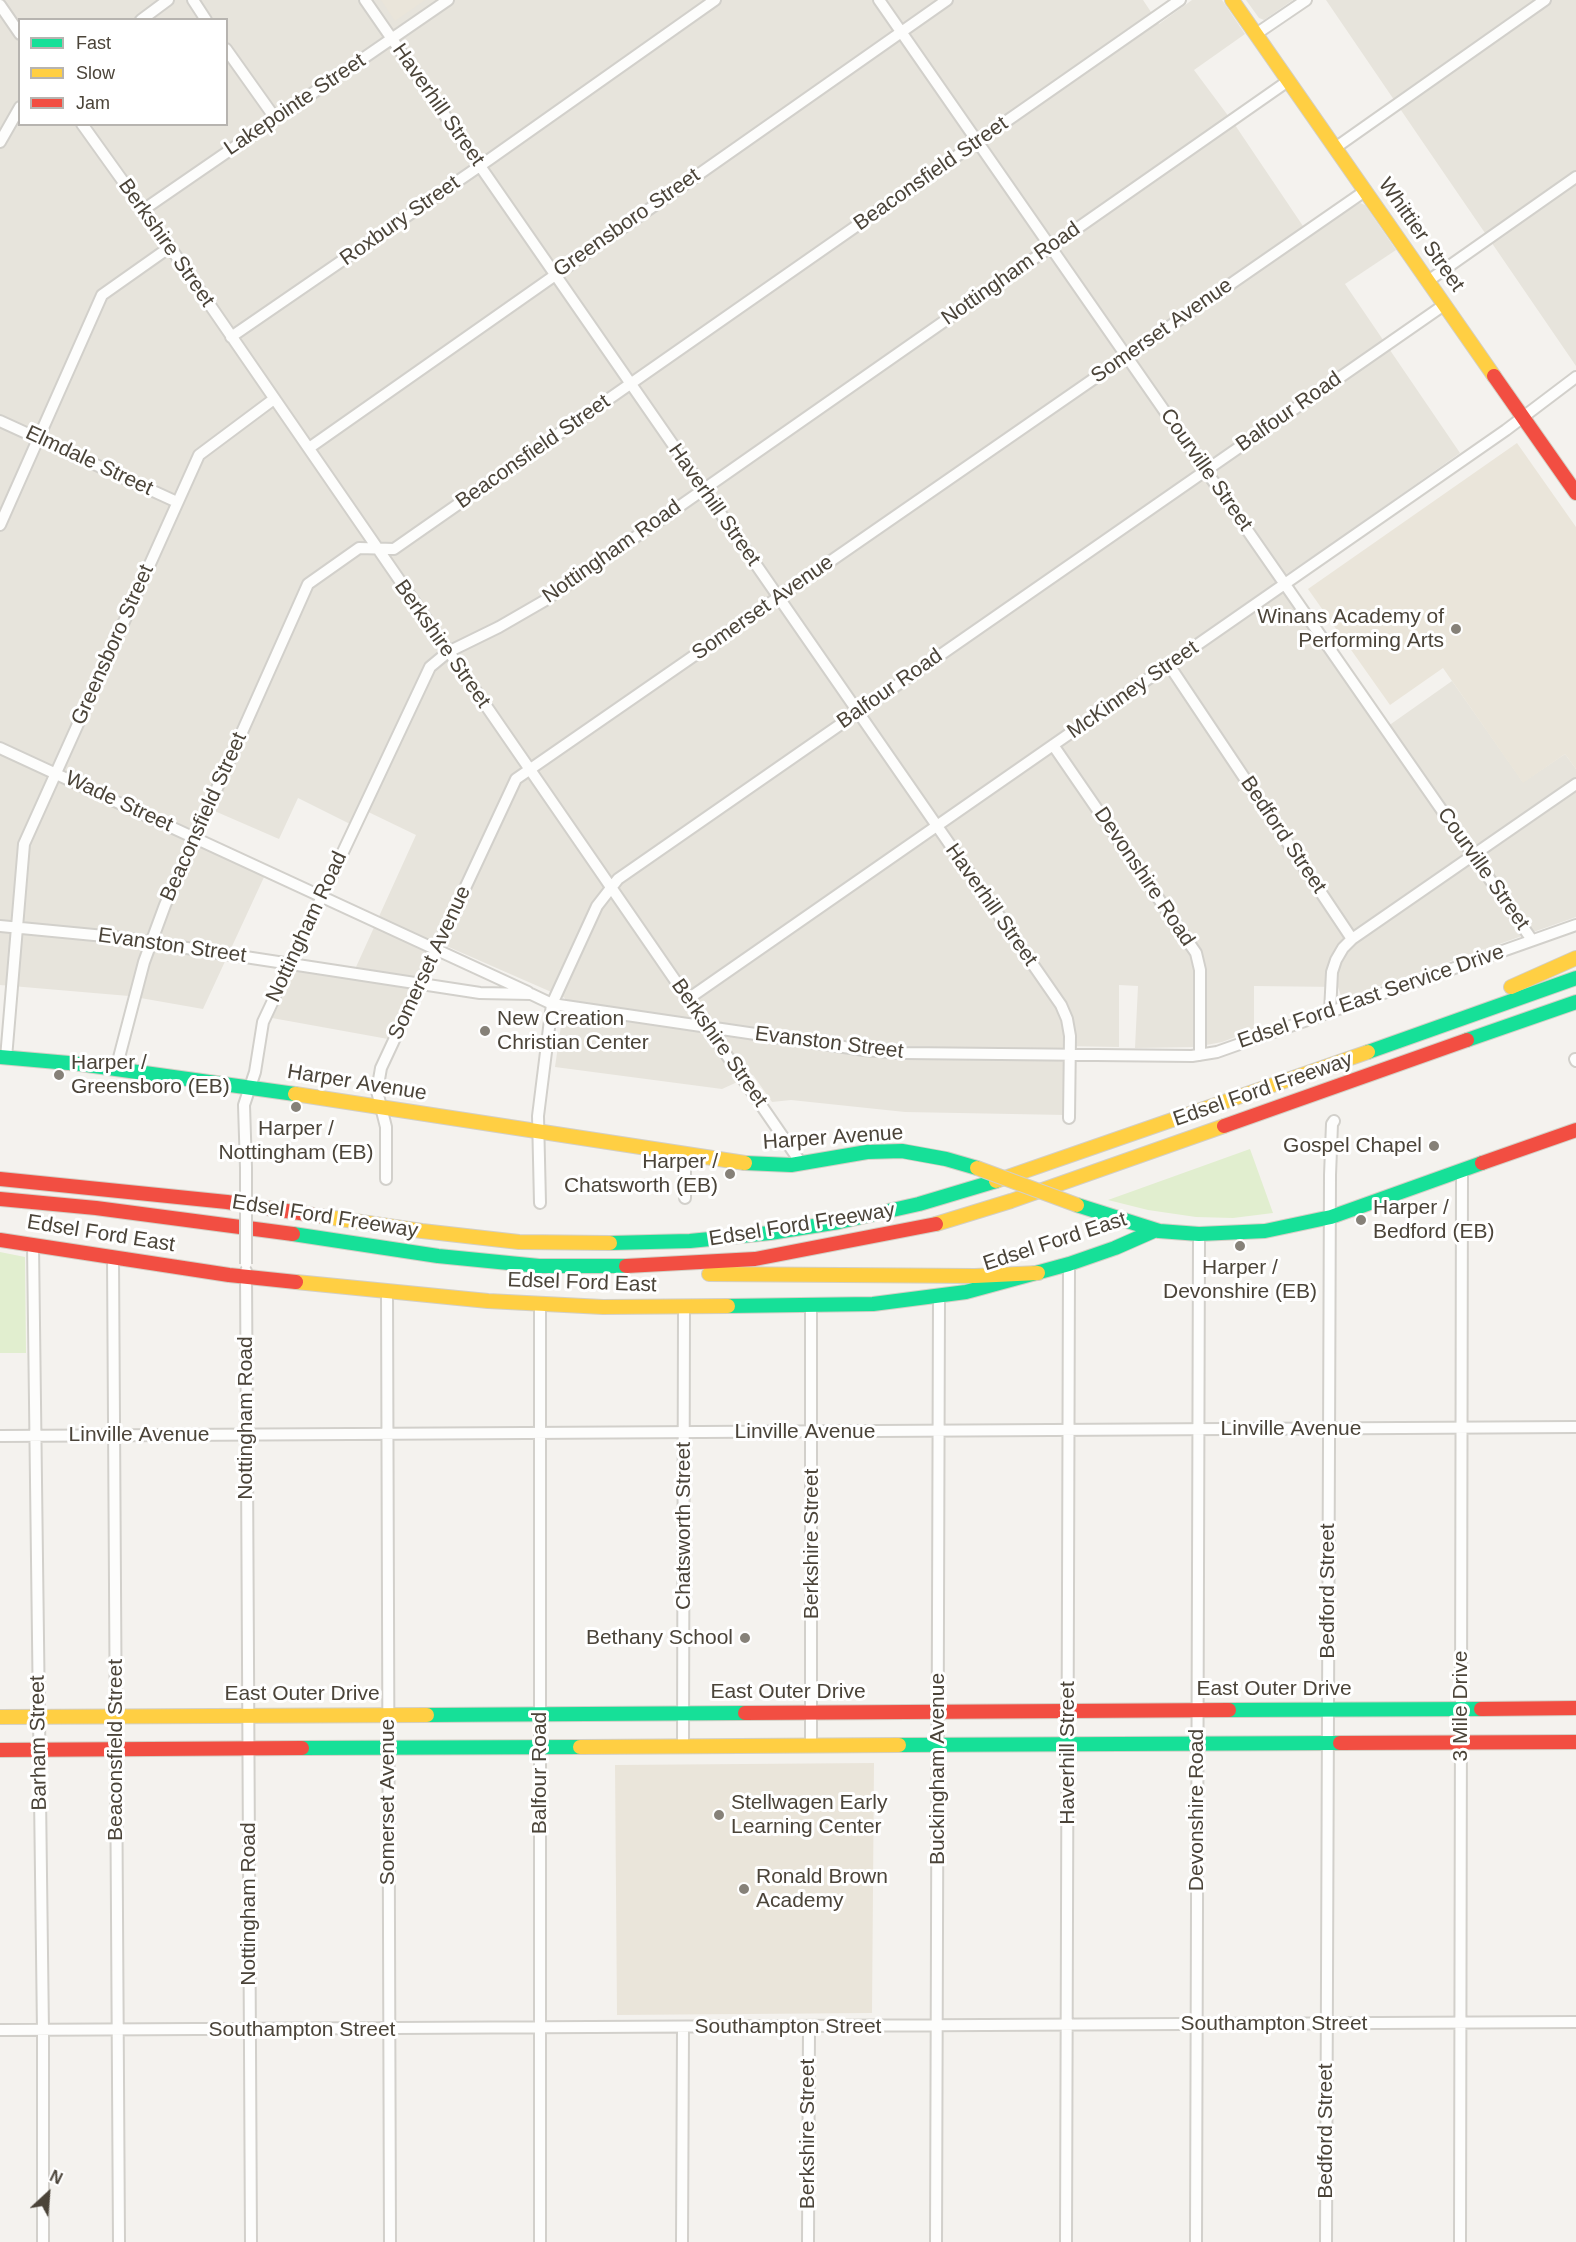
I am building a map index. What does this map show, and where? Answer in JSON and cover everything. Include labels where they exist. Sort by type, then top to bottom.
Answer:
[{"type":"main road","name":"Whittier Street","points":[[1232,0],[1576,493]]},
{"type":"main road","points":[[1445,1024],[1456,1010],[1576,958]]},
{"type":"main road","name":"Edsel Ford Freeway","points":[[0,1179],[227,1202],[422,1232],[501,1240],[604,1245],[739,1237],[839,1222],[919,1204],[1024,1173],[1576,978]]},
{"type":"main road","name":"Edsel Ford Freeway","points":[[0,1199],[228,1224],[438,1256],[539,1266],[607,1267],[754,1259],[928,1226],[1011,1201],[1576,1002]]},
{"type":"main road","name":"Harper Avenue","points":[[3,1057],[116,1069],[249,1088],[755,1166],[777,1166],[867,1152],[902,1151],[946,1159],[977,1168],[1156,1230],[1199,1234],[1264,1231],[1330,1217],[1576,1130]]},
{"type":"main road","name":"Edsel Ford East","points":[[0,1240],[113,1257],[246,1270],[387,1291],[540,1304],[811,1306],[873,1304],[966,1292],[1069,1264],[1115,1248],[1156,1230]]},
{"type":"main road","points":[[607,1267],[665,1274],[791,1276],[975,1276],[1038,1273]]},
{"type":"main road","name":"East Outer Drive","points":[[0,1717],[1576,1708]]},
{"type":"main road","points":[[0,1750],[1576,1742]]},
{"type":"street","points":[[144,18],[168,0]]},
{"type":"street","points":[[192,0],[205,18]]},
{"type":"street","name":"Haverhill Street","points":[[365,0],[1060,1005],[1069,1027],[1069,1118]]},
{"type":"street","name":"Lakepointe Street","points":[[143,210],[448,0]]},
{"type":"street","name":"Roxbury Street","points":[[231,337],[715,0]]},
{"type":"street","name":"Courville Street","points":[[879,0],[1532,940]]},
{"type":"street","name":"Greensboro Street","points":[[309,448],[947,0]]},
{"type":"street","name":"Beaconsfield Street","points":[[116,1069],[151,943],[165,905],[308,584],[359,548],[394,549],[1180,0]]},
{"type":"street","points":[[1256,34],[1306,0]]},
{"type":"street","points":[[1335,148],[1545,0]]},
{"type":"street","points":[[0,5],[18,31]]},
{"type":"street","points":[[228,52],[275,118]]},
{"type":"street","name":"Nottingham Road","points":[[251,2242],[244,1105],[255,1072],[263,1022],[430,667],[448,652],[499,627],[543,601],[1288,81]]},
{"type":"street","points":[[0,142],[18,110]]},
{"type":"street","name":"Berkshire Street","points":[[83,126],[170,247],[801,1163]]},
{"type":"street","points":[[1428,281],[1576,177]]},
{"type":"street","name":"Somerset Avenue","points":[[386,1179],[386,1128],[377,1091],[381,1068],[516,779],[1365,191]]},
{"type":"street","points":[[0,525],[102,295],[170,247]]},
{"type":"street","name":"Balfour Road","points":[[540,1203],[538,1116],[552,1004],[597,906],[618,879],[1444,305]]},
{"type":"street","name":"McKinney Street","points":[[688,999],[1506,430],[1576,377]]},
{"type":"street","name":"Greensboro Street","points":[[3,1057],[18,928],[24,844],[199,454],[274,399]]},
{"type":"street","name":"Elmdale Street","points":[[0,421],[177,502]]},
{"type":"street","name":"Bedford Street","points":[[1169,665],[1352,939]]},
{"type":"street","name":"Devonshire Road","points":[[1053,745],[1196,953],[1200,970],[1200,1055]]},
{"type":"street","name":"Wade Street","points":[[0,748],[531,994]]},
{"type":"street","points":[[1330,1012],[1332,972],[1343,948],[1352,939],[1576,784]]},
{"type":"street","name":"Edsel Ford East Service Drive","points":[[1200,1055],[1217,1052],[1576,925]]},
{"type":"street","name":"Evanston Street","points":[[0,927],[151,943],[480,993],[531,994],[552,1004],[864,1050],[904,1053],[1200,1055]]},
{"type":"street","name":"Bedford Street","points":[[1326,2242],[1328,1428],[1331,1129],[1334,1121]]},
{"type":"street","points":[[685,1155],[685,1198]]},
{"type":"street","name":"3 Mile Drive","points":[[1460,2242],[1462,1170]]},
{"type":"street","name":"Devonshire Road","points":[[1196,2242],[1199,1234]]},
{"type":"street","name":"Barham Street","points":[[33,1245],[44,2031],[43,2242]]},
{"type":"street","name":"Beaconsfield Street","points":[[113,1257],[119,2242]]},
{"type":"street","name":"Haverhill Street","points":[[1066,2242],[1069,1264]]},
{"type":"street","name":"Somerset Avenue","points":[[387,1291],[390,2242]]},
{"type":"street","name":"Buckingham Avenue","points":[[936,2242],[939,1296]]},
{"type":"street","name":"Balfour Road","points":[[540,1304],[540,2242]]},
{"type":"street","name":"Chatsworth Street","points":[[683,1746],[684,1306]]},
{"type":"street","name":"Berkshire Street","points":[[811,1306],[811,1745]]},
{"type":"street","name":"Linville Avenue","points":[[0,1436],[1576,1427]]},
{"type":"street","name":"Southampton Street","points":[[0,2030],[389,2030],[1576,2022]]},
{"type":"street","name":"Berkshire Street","points":[[808,2242],[809,2027]]},
{"type":"street","points":[[682,2242],[683,2028]]},
{"type":"shaded area","points":[[0,0],[1143,0],[1159,24],[1192,0],[1222,0],[1245,34],[1194,70],[1235,125],[1309,235],[1360,203],[1365,205],[1396,250],[1345,284],[1460,453],[1276,581],[1381,731],[1452,681],[1523,782],[1565,754],[1576,769],[1576,917],[1346,998],[1341,996],[1338,987],[1254,986],[1254,1030],[1222,1042],[1196,1047],[1135,1048],[1138,986],[1119,985],[1119,1047],[1065,1046],[1066,1115],[905,1112],[791,1100],[772,1102],[753,1075],[722,1089],[555,1067],[565,998],[435,941],[388,1039],[272,1018],[296,971],[351,978],[416,835],[358,807],[350,824],[298,798],[279,839],[203,806],[187,839],[265,875],[203,1009],[129,996],[0,985]]},
{"type":"shaded area","points":[[381,0],[425,0],[395,21]]},
{"type":"shaded area","points":[[1246,0],[1293,0],[1264,20],[1259,18]]},
{"type":"shaded area","points":[[1326,0],[1576,0],[1576,366],[1422,141]]},
{"type":"shaded area","name":"Winans Academy of Performing Arts","points":[[1517,443],[1576,527],[1576,769],[1565,754],[1523,783],[1443,668],[1390,705],[1308,589]]},
{"type":"shaded area","name":"Ronald Brown Academy","points":[[874,1763],[872,2013],[617,2015],[615,1765]]},
{"type":"green space","points":[[1250,1149],[1273,1213],[1233,1218],[1196,1217],[1148,1210],[1108,1200]]},
{"type":"green space","points":[[0,1252],[25,1257],[26,1353],[0,1353]]},
{"type":"traffic: fast","points":[[1368,1052],[1576,978]]},
{"type":"traffic: fast","points":[[1467,1040],[1576,1002]]},
{"type":"traffic: fast","points":[[0,1057],[80,1064],[295,1094]]},
{"type":"traffic: fast","points":[[745,1163],[791,1165],[867,1152],[902,1151],[946,1159],[977,1168]]},
{"type":"traffic: fast","points":[[1077,1205],[1159,1231],[1199,1234],[1265,1231],[1331,1217],[1482,1163]]},
{"type":"traffic: fast","points":[[610,1243],[690,1241],[770,1233],[839,1222],[919,1204],[996,1181]]},
{"type":"traffic: fast","points":[[728,1306],[873,1304],[966,1292],[1069,1264],[1115,1248],[1156,1230]]},
{"type":"traffic: fast","points":[[293,1234],[438,1256],[539,1266],[626,1266]]},
{"type":"traffic: fast","points":[[1229,1710],[1481,1709]]},
{"type":"traffic: fast","points":[[427,1715],[745,1713]]},
{"type":"traffic: fast","points":[[899,1745],[1340,1743]]},
{"type":"traffic: fast","points":[[302,1748],[580,1747]]},
{"type":"traffic: slow","points":[[1232,0],[1494,376]]},
{"type":"traffic: slow","points":[[1511,987],[1576,958]]},
{"type":"traffic: slow","points":[[996,1181],[1368,1052]]},
{"type":"traffic: slow","points":[[295,1094],[745,1163]]},
{"type":"traffic: slow","points":[[936,1224],[1011,1201],[1224,1126]]},
{"type":"traffic: slow","points":[[977,1168],[1077,1205]]},
{"type":"traffic: slow","points":[[320,1216],[519,1242],[610,1243]]},
{"type":"traffic: slow","points":[[709,1274],[975,1276],[1038,1273]]},
{"type":"traffic: slow","points":[[296,1282],[488,1301],[603,1307],[728,1306]]},
{"type":"traffic: slow","points":[[0,1717],[427,1715]]},
{"type":"traffic: slow","points":[[580,1747],[899,1745]]},
{"type":"traffic: jam","points":[[1494,376],[1576,493]]},
{"type":"traffic: jam","points":[[1224,1126],[1467,1040]]},
{"type":"traffic: jam","points":[[1482,1163],[1576,1130]]},
{"type":"traffic: jam","points":[[0,1179],[227,1202],[320,1216]]},
{"type":"traffic: jam","points":[[0,1199],[96,1208],[293,1234]]},
{"type":"traffic: jam","points":[[626,1266],[755,1259],[936,1224]]},
{"type":"traffic: jam","points":[[0,1240],[229,1275],[296,1282]]},
{"type":"traffic: jam","points":[[1481,1709],[1576,1708]]},
{"type":"traffic: jam","points":[[745,1713],[1229,1710]]},
{"type":"traffic: jam","points":[[1340,1743],[1576,1742]]},
{"type":"traffic: jam","points":[[0,1750],[302,1748]]},
{"type":"place","name":"Winans Academy of Performing Arts","points":[[1456,629]]},
{"type":"place","name":"New Creation Christian Center","points":[[485,1031]]},
{"type":"place","name":"Harper / Greensboro (EB)","points":[[59,1075]]},
{"type":"place","name":"Harper / Nottingham (EB)","points":[[296,1107]]},
{"type":"place","name":"Gospel Chapel","points":[[1434,1146]]},
{"type":"place","name":"Harper / Chatsworth (EB)","points":[[730,1174]]},
{"type":"place","name":"Harper / Bedford (EB)","points":[[1361,1220]]},
{"type":"place","name":"Harper / Devonshire (EB)","points":[[1240,1246]]},
{"type":"place","name":"Bethany School","points":[[745,1638]]},
{"type":"place","name":"Stellwagen Early Learning Center","points":[[719,1815]]},
{"type":"place","name":"Ronald Brown Academy","points":[[744,1889]]}]
